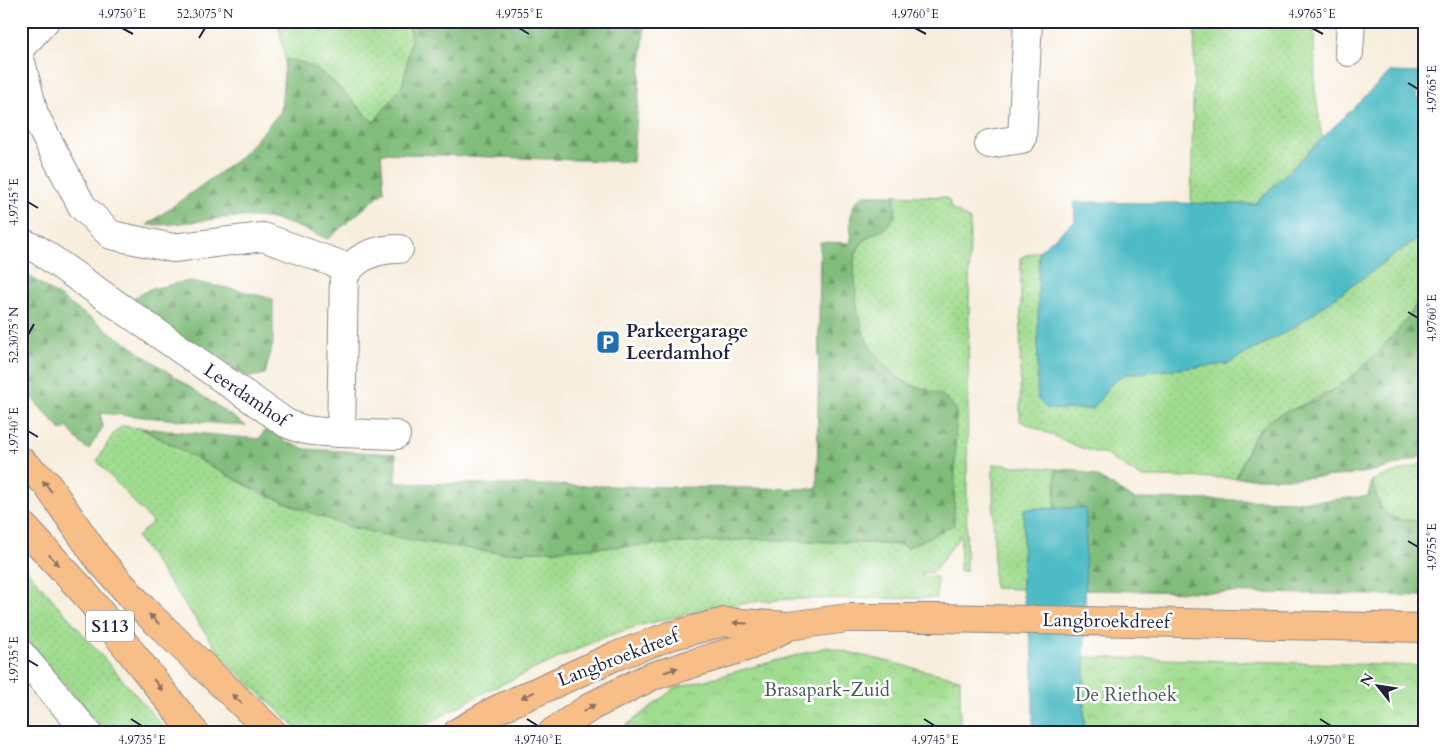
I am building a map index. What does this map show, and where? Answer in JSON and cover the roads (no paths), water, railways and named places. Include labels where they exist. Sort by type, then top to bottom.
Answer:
[{"type":"main road","name":"S113","points":[[21,461],[46,483],[97,557],[143,609],[272,732]]},
{"type":"main road","name":"S113","points":[[21,524],[83,591],[194,732]]},
{"type":"main road","name":"Langbroekdreef","points":[[458,732],[496,710],[563,678],[670,636],[724,622],[788,626],[848,618],[938,618],[1425,628]]},
{"type":"main road","name":"Langbroekdreef","points":[[553,732],[592,706],[650,677],[749,646],[788,626]]},
{"type":"street","points":[[21,47],[45,21]]},
{"type":"street","points":[[989,144],[1022,139],[1028,21]]},
{"type":"street","points":[[1349,52],[1351,21]]},
{"type":"street","points":[[21,62],[34,114],[82,206],[111,235],[173,248],[263,237],[349,268]]},
{"type":"street","name":"Leerdamhof","points":[[21,242],[37,249],[286,423],[300,430],[396,434]]},
{"type":"street","points":[[341,433],[344,276],[349,268],[371,252],[399,250]]},
{"type":"street","points":[[21,654],[87,732]]},
{"type":"water","points":[[1390,72],[1420,73],[1416,99],[1425,99],[1425,233],[1290,330],[1227,364],[1126,374],[1110,385],[1093,409],[1047,409],[1038,400],[1039,251],[1075,221],[1074,202],[1255,204]]},
{"type":"water","points":[[1086,508],[1084,732],[1033,732],[1033,658],[1022,589],[1024,509]]},
{"type":"place","name":"Parkeergarage Leerdamhof","points":[[608,342]]},
{"type":"park label","name":"Brasapark-Zuid","points":[[827,690]]},
{"type":"park label","name":"De Riethoek","points":[[1126,695]]}]
